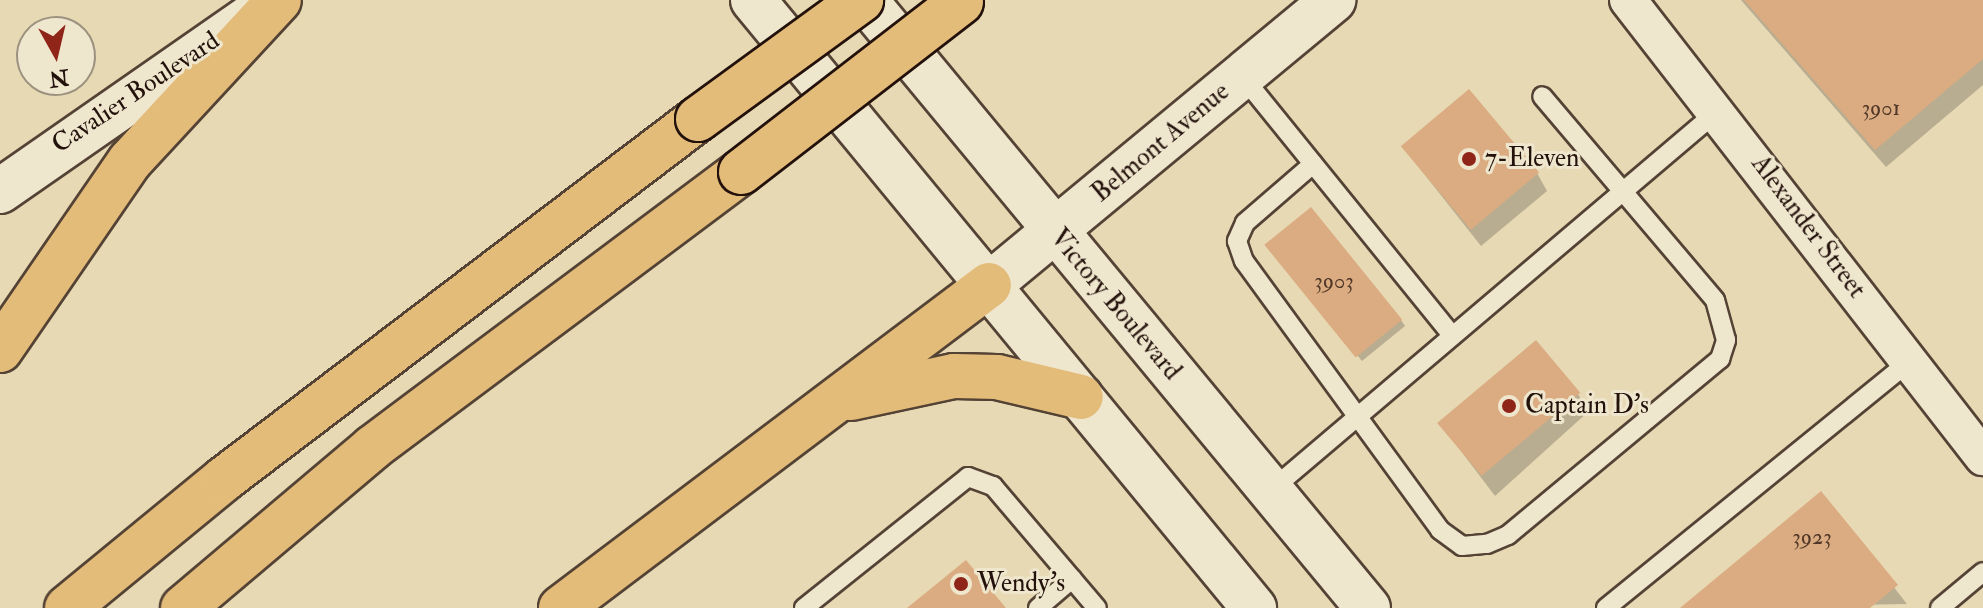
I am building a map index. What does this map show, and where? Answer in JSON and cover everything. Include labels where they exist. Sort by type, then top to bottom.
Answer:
[{"type":"highway","points":[[0,350],[130,161],[278,0]]},
{"type":"highway","points":[[67,608],[261,450],[698,119],[863,0]]},
{"type":"highway","points":[[183,608],[372,448],[741,172],[963,1]]},
{"type":"highway","points":[[561,608],[989,285]]},
{"type":"highway","points":[[837,402],[954,376],[997,377],[1081,397]]},
{"type":"main road","name":"Cavalier Boulevard","points":[[0,191],[166,68],[278,0]]},
{"type":"main road","points":[[753,0],[1081,397],[1244,604]]},
{"type":"main road","name":"Victory Boulevard","points":[[863,0],[1368,608]]},
{"type":"main road","name":"Belmont Avenue","points":[[989,285],[1333,0]]},
{"type":"street","name":"Alexander Street","points":[[1628,0],[1719,110],[1983,457]]},
{"type":"lane","points":[[1242,76],[1449,332]]},
{"type":"lane","points":[[1313,164],[1245,223],[1237,241],[1244,261],[1329,369],[1353,417],[1440,530],[1462,546],[1487,544],[1508,535],[1720,359],[1727,321],[1715,300],[1542,96]]},
{"type":"lane","points":[[1270,491],[1449,332],[1719,110]]},
{"type":"lane","points":[[1606,608],[1910,361]]},
{"type":"lane","points":[[804,608],[968,477],[993,486],[1097,608]]},
{"type":"lane","points":[[818,608],[857,564]]},
{"type":"lane","points":[[1940,608],[1983,572]]},
{"type":"lane","points":[[1038,608],[1072,579]]},
{"type":"building","points":[[1744,0],[1983,0],[1983,59],[1875,150]]},
{"type":"building","name":"7-Eleven","points":[[1469,89],[1539,172],[1471,230],[1401,146]]},
{"type":"building","points":[[1311,207],[1402,320],[1356,357],[1264,245]]},
{"type":"building","name":"Captain D's","points":[[1536,340],[1580,393],[1482,476],[1437,423]]},
{"type":"building","points":[[1821,491],[1898,585],[1870,608],[1680,608]]},
{"type":"building","name":"Wendy's","points":[[966,560],[1006,608],[907,608]]},
{"type":"place","name":"7-Eleven","points":[[1469,159]]},
{"type":"place","name":"Captain D's","points":[[1509,406]]},
{"type":"place","name":"Wendy's","points":[[961,584]]}]
